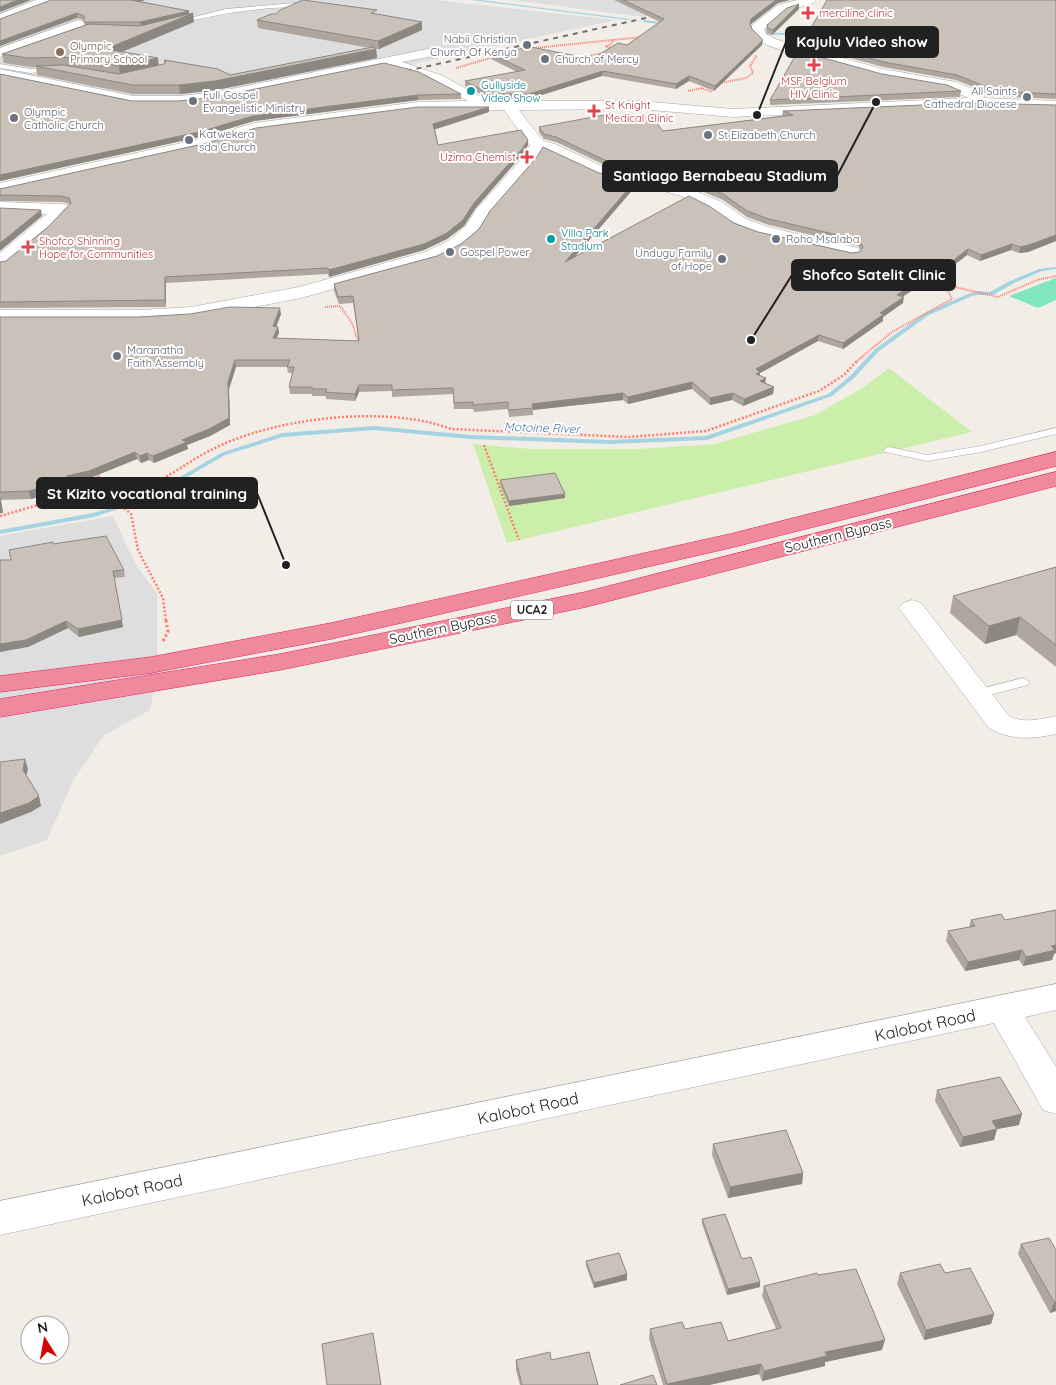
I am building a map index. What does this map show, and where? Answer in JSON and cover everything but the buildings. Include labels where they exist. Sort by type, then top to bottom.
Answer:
[{"type":"highway","name":"Southern Bypass","points":[[0,684],[151,665],[331,631],[672,554],[1056,459]]},
{"type":"highway","name":"Southern Bypass","points":[[0,708],[280,662],[586,598],[1056,479]]},
{"type":"street","points":[[0,18],[47,0]]},
{"type":"street","points":[[810,0],[782,8],[757,28],[763,37],[882,73],[951,86],[987,102]]},
{"type":"street","points":[[0,53],[76,29]]},
{"type":"street","points":[[0,73],[132,100],[180,100],[216,96],[428,53]]},
{"type":"street","points":[[368,65],[395,66],[425,72],[446,81],[474,99],[477,101],[475,105]]},
{"type":"street","points":[[0,188],[207,142],[254,128],[384,109],[418,106],[654,106],[733,113],[987,102],[1056,106]]},
{"type":"street","points":[[508,106],[538,145],[550,148],[606,174],[650,182],[687,193],[716,206],[740,222],[764,232],[818,242],[852,252]]},
{"type":"street","points":[[0,316],[191,314],[301,292],[358,278],[431,256],[454,245],[472,230],[482,214],[530,158],[538,145]]},
{"type":"street","points":[[0,207],[62,209],[0,262]]},
{"type":"street","points":[[912,608],[999,722],[1010,729],[1028,730],[1056,725]]},
{"type":"street","name":"Kalobot Road","points":[[0,1218],[1056,997]]},
{"type":"street","points":[[1003,1009],[1056,1099]]},
{"type":"lane","points":[[166,26],[194,17],[226,12],[278,5],[316,5]]},
{"type":"lane","points":[[226,12],[251,16]]},
{"type":"lane","points":[[0,60],[76,29]]},
{"type":"lane","points":[[0,66],[30,71],[65,70]]},
{"type":"lane","points":[[888,450],[927,458],[981,449],[1056,431]]},
{"type":"lane","points":[[978,694],[1023,682]]},
{"type":"path","points":[[530,49],[648,36]]},
{"type":"path","points":[[712,85],[746,78],[753,73],[750,66],[763,37]]},
{"type":"path","points":[[584,61],[590,56],[614,50],[606,46],[610,45],[614,39]]},
{"type":"path","points":[[455,68],[500,55]]},
{"type":"path","points":[[654,106],[673,96],[706,87]]},
{"type":"path","points":[[701,88],[728,99],[733,113]]},
{"type":"path","points":[[577,240],[605,248]]},
{"type":"path","points":[[928,275],[945,284],[986,296],[998,297],[1037,280],[1056,276]]},
{"type":"path","points":[[0,516],[102,489],[150,485],[212,449],[270,427],[340,417],[386,416],[438,424],[451,428],[578,436],[629,437],[706,431],[819,391],[844,375],[860,358],[892,332],[952,299],[945,284]]},
{"type":"path","points":[[322,307],[340,306],[357,332],[359,346],[352,346]]},
{"type":"path","points":[[484,445],[519,540]]},
{"type":"path","points":[[95,472],[100,479],[102,489],[131,514],[138,550],[163,598],[168,632],[151,665]]},
{"type":"shaded area","points":[[0,0],[435,0],[616,20],[0,153]]},
{"type":"shaded area","points":[[513,0],[724,0],[642,17]]},
{"type":"shaded area","points":[[113,516],[136,565],[157,593],[157,671],[150,710],[104,735],[73,781],[47,840],[0,856],[0,536]]},
{"type":"green space","points":[[1056,278],[1056,300],[1038,308],[1009,296]]},
{"type":"green space","points":[[889,368],[972,432],[507,543],[473,444],[532,449],[637,449],[715,444],[815,415],[864,387]]},
{"type":"waterway","points":[[473,0],[628,19]]},
{"type":"waterway","points":[[644,21],[667,24]]},
{"type":"waterway","points":[[755,33],[816,35]]},
{"type":"waterway","name":"Motoine River","points":[[0,532],[94,515],[113,509],[182,478],[223,454],[282,435],[374,428],[470,437],[609,442],[707,438],[830,395],[852,377],[877,350],[927,314],[970,295],[978,293],[991,294],[1012,282],[1041,270],[1056,268]]},
{"type":"railway","points":[[397,73],[664,14]]},
{"type":"place","name":"merciline clinic","points":[[808,13]]},
{"type":"place","name":"Nabii Christian Church Of Kenya","points":[[527,45]]},
{"type":"place","name":"Olympic Primary School","points":[[60,52]]},
{"type":"place","name":"Church of Mercy","points":[[545,59]]},
{"type":"place","name":"MSF Belgium HIV Clinic","points":[[814,65]]},
{"type":"place","name":"Gullyside Video Show","points":[[471,91]]},
{"type":"place","name":"All Saints Cathedral Diocese","points":[[1027,97]]},
{"type":"place","name":"Full Gospel Evangelistic Ministry","points":[[193,101]]},
{"type":"place","name":"Santiago Bernabeau Stadium","points":[[876,102]]},
{"type":"place","name":"St Knight Medical Clinic","points":[[594,111]]},
{"type":"place","name":"Kajulu Video show","points":[[757,115]]},
{"type":"place","name":"Olympic Catholic Church","points":[[14,118]]},
{"type":"place","name":"St Elizabeth Church","points":[[708,135]]},
{"type":"place","name":"Katwekera sda Church","points":[[189,140]]},
{"type":"place","name":"Uzima Chemist","points":[[527,157]]},
{"type":"place","name":"Villa Park Stadium","points":[[551,239]]},
{"type":"place","name":"Roho Msalaba","points":[[776,239]]},
{"type":"place","name":"Shofco Shinning Hope for Communities","points":[[28,247]]},
{"type":"place","name":"Gospel Power","points":[[450,252]]},
{"type":"place","name":"Undugu Family of Hope","points":[[722,259]]},
{"type":"place","name":"Shofco Satelit Clinic","points":[[751,340]]},
{"type":"place","name":"Maranatha Faith Assembly","points":[[117,356]]},
{"type":"place","name":"St Kizito vocational training","points":[[286,565]]}]
